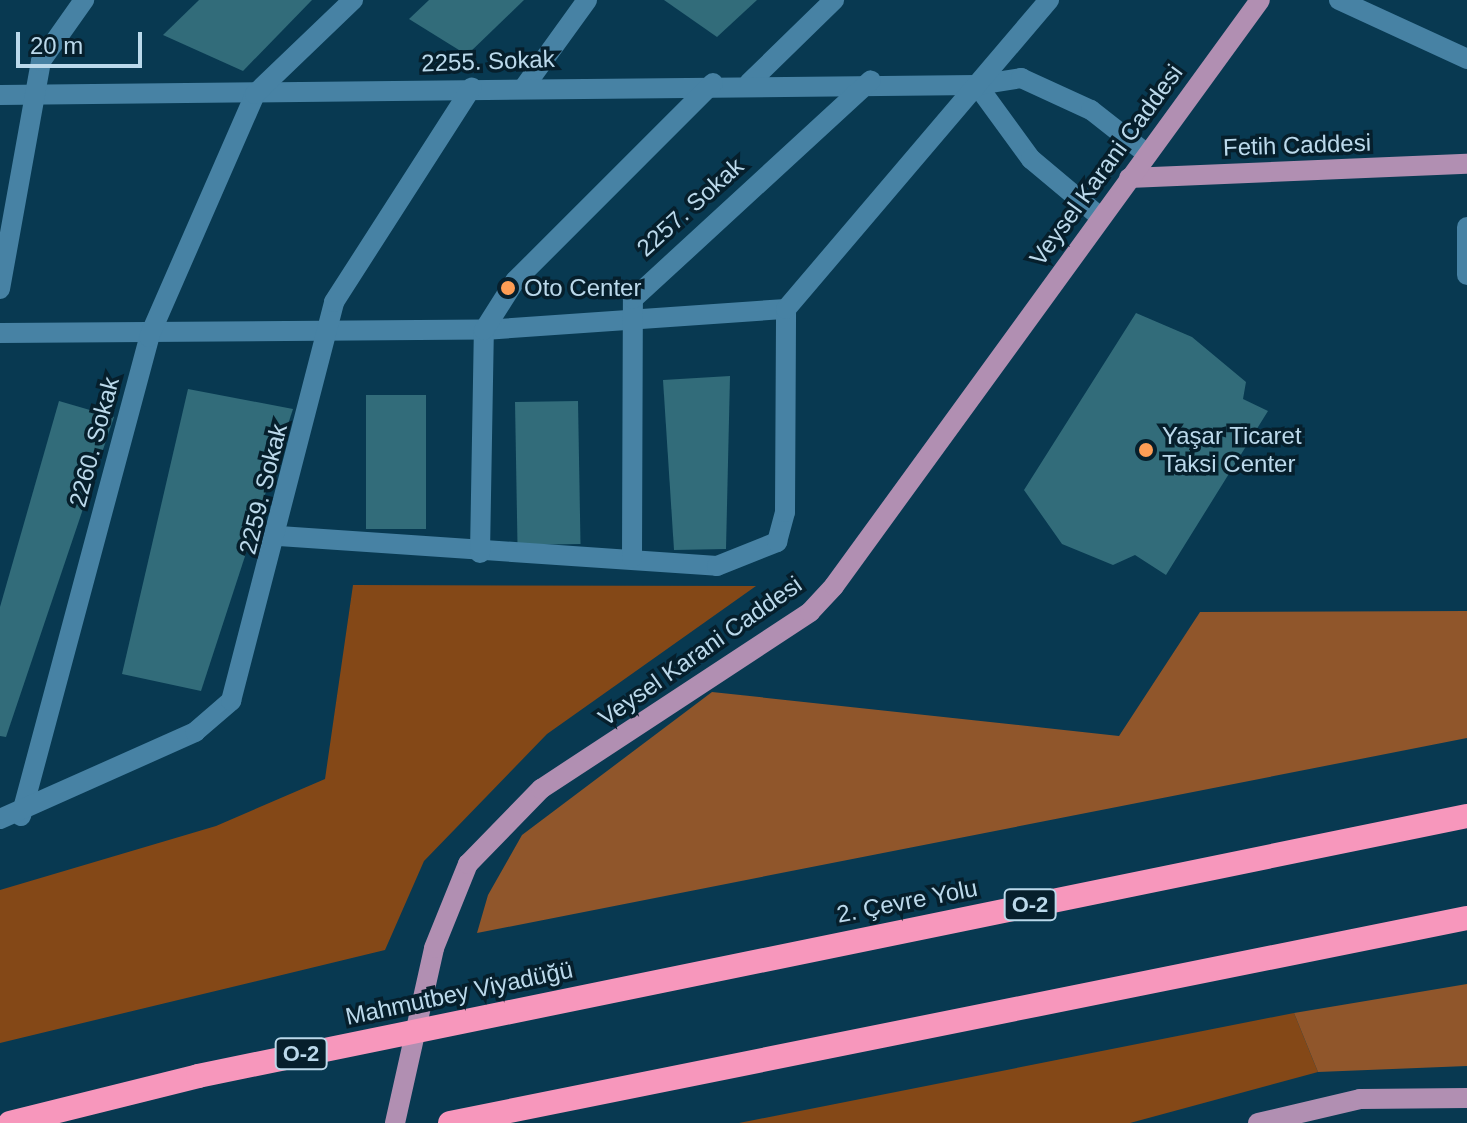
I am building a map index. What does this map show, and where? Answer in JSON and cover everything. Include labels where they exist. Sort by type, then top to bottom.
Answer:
[{"type":"highway","name":"2. Çevre Yolu","points":[[593,994],[1467,816]]},
{"type":"highway","points":[[450,1123],[1467,918]]},
{"type":"highway","name":"Mahmutbey Viyadüğü","points":[[10,1123],[593,994]]},
{"type":"main road","name":"Veysel Karani Caddesi","points":[[395,1123],[434,948],[468,864],[541,789],[810,612],[857,560],[1099,216],[1260,0]]},
{"type":"main road","name":"Fetih Caddesi","points":[[1129,178],[1467,164]]},
{"type":"main road","points":[[1258,1123],[1360,1099],[1467,1098]]},
{"type":"street","points":[[0,289],[41,61],[84,0]]},
{"type":"street","points":[[255,94],[353,0]]},
{"type":"street","points":[[525,86],[587,0]]},
{"type":"street","points":[[749,83],[834,0]]},
{"type":"street","points":[[279,536],[480,553],[632,558],[717,566],[777,542],[785,491],[786,309],[1049,0]]},
{"type":"street","points":[[1339,0],[1467,59]]},
{"type":"street","name":"2255. Sokak","points":[[0,95],[255,94],[871,80],[977,85],[1021,78],[1091,110],[1147,154]]},
{"type":"street","name":"2257. Sokak","points":[[632,558],[630,319],[633,299],[661,267],[871,80]]},
{"type":"street","points":[[480,553],[484,330],[515,281],[713,83]]},
{"type":"street","points":[[977,85],[1031,159],[1099,216]]},
{"type":"street","name":"2259. Sokak","points":[[0,819],[21,816],[195,732],[231,701],[279,536],[334,302],[376,227],[472,87]]},
{"type":"street","name":"2260. Sokak","points":[[21,816],[149,337],[255,94]]},
{"type":"street","points":[[1467,227],[1467,275]]},
{"type":"street","points":[[0,333],[149,337],[484,330],[786,309]]},
{"type":"shaded area","points":[[353,585],[756,586],[547,734],[424,861],[385,950],[0,1043],[0,890],[216,826],[325,779]]},
{"type":"shaded area","points":[[1467,611],[1467,738],[477,933],[488,895],[522,835],[712,692],[1119,736],[1200,612]]},
{"type":"shaded area","points":[[1467,984],[1467,1066],[1318,1072],[1294,1013]]},
{"type":"shaded area","points":[[1294,1013],[1318,1072],[1130,1123],[739,1123]]},
{"type":"building","points":[[199,0],[312,0],[243,71],[163,35]]},
{"type":"building","points":[[429,0],[524,0],[467,55],[409,19]]},
{"type":"building","points":[[664,0],[757,0],[717,37]]},
{"type":"building","name":"Yaşar Ticaret Taksi Center","points":[[1136,313],[1192,337],[1246,382],[1243,399],[1268,411],[1166,575],[1135,555],[1113,565],[1062,544],[1024,490]]},
{"type":"building","points":[[730,376],[726,549],[674,550],[663,380]]},
{"type":"building","points":[[188,389],[293,409],[201,691],[122,674]]},
{"type":"building","points":[[366,395],[426,395],[426,529],[366,529]]},
{"type":"building","points":[[59,401],[114,417],[6,737],[0,736],[0,607]]},
{"type":"building","points":[[578,401],[580,544],[518,545],[515,402]]},
{"type":"place","name":"Oto Center","points":[[508,288]]},
{"type":"place","name":"Yaşar Ticaret Taksi Center","points":[[1146,450]]}]
